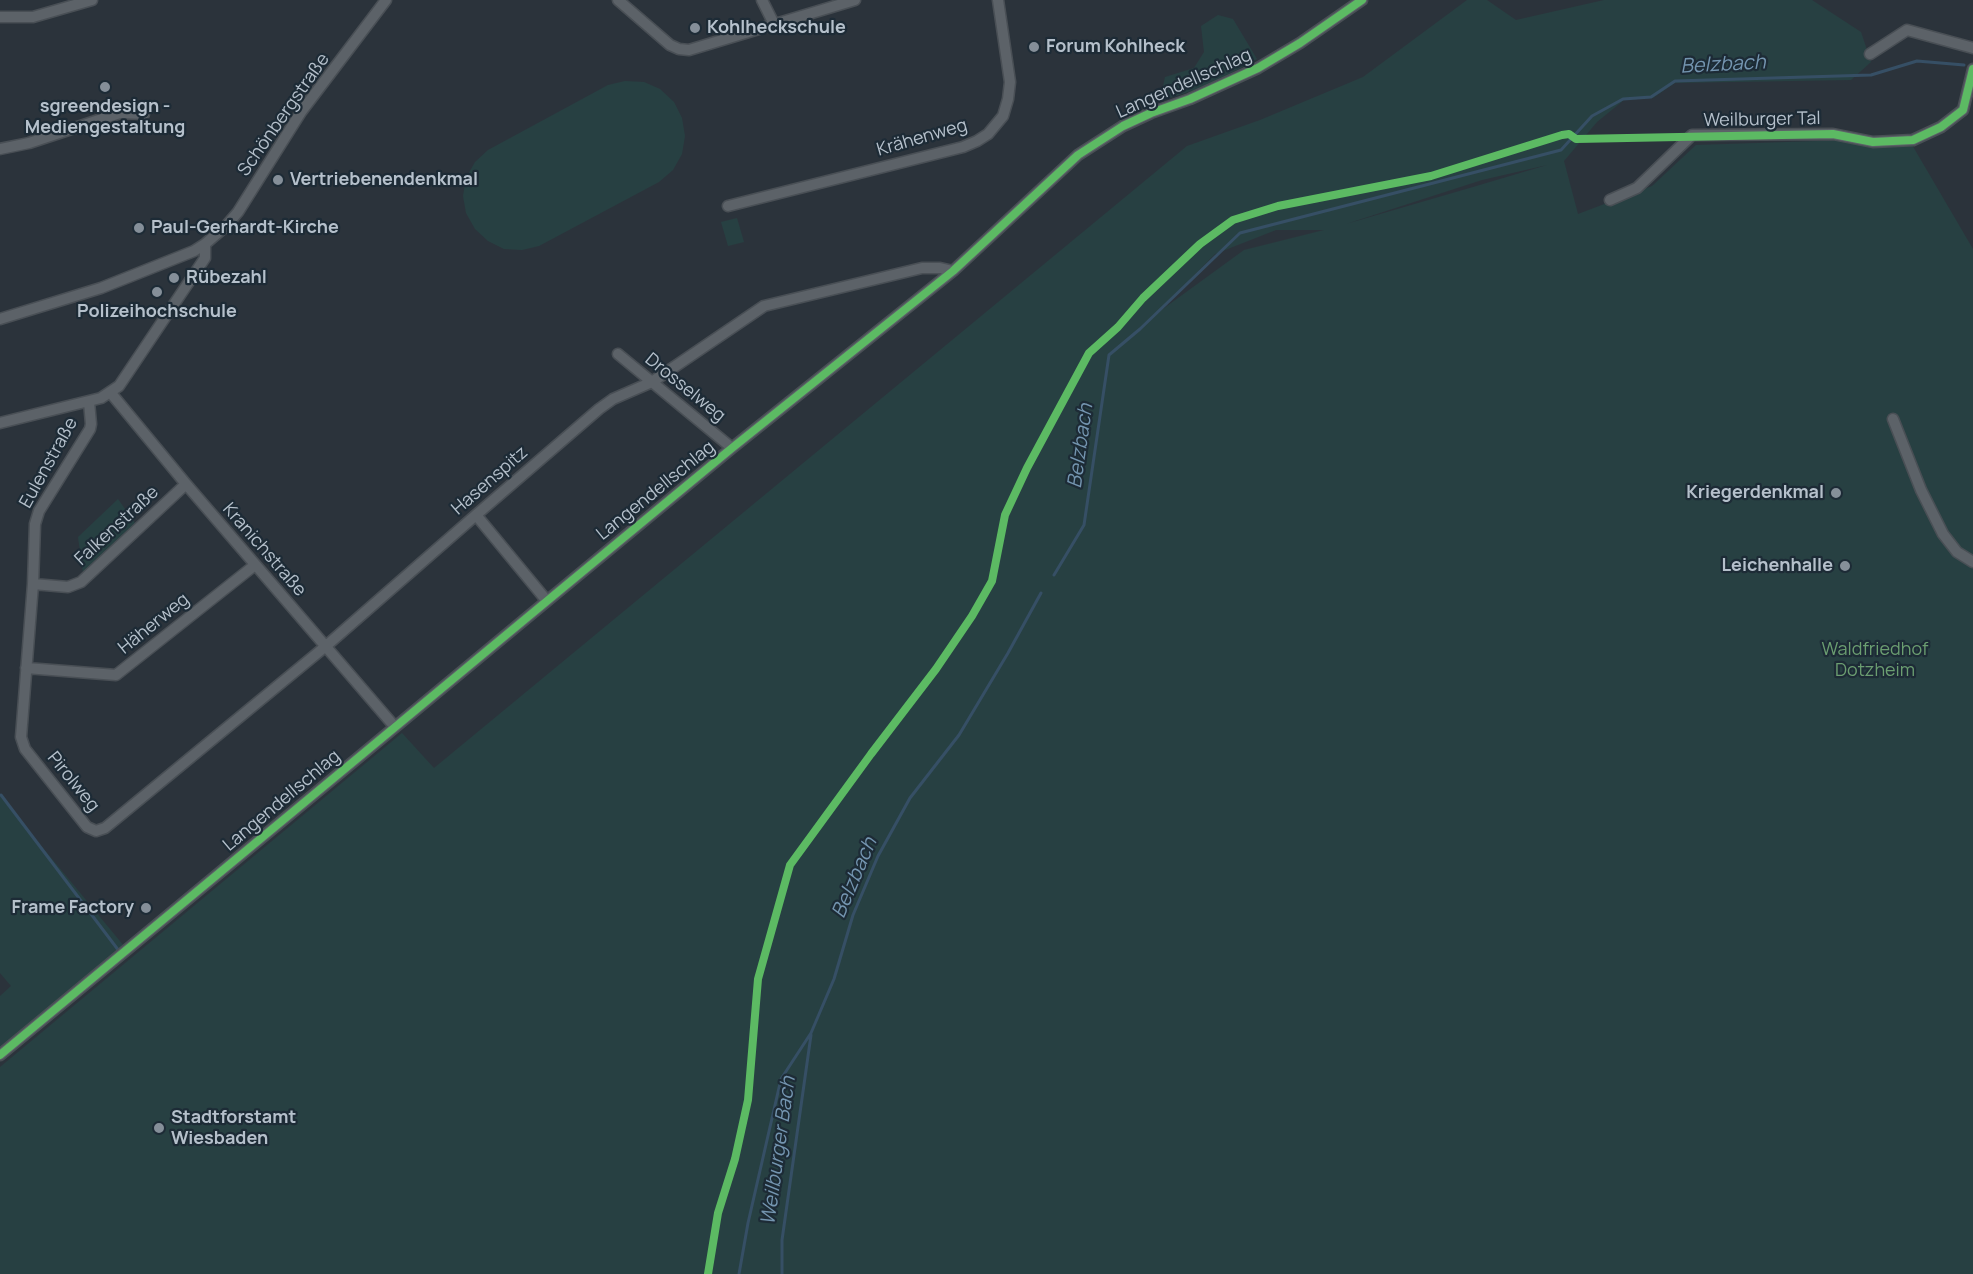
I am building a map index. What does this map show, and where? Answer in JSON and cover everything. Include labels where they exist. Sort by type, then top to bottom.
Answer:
[{"type":"street","points":[[0,17],[33,18],[92,0]]},
{"type":"street","name":"Schönbergstraße","points":[[0,320],[100,288],[205,244],[238,212],[301,112],[386,0]]},
{"type":"street","points":[[618,0],[670,45],[679,50],[689,50],[855,0]]},
{"type":"street","points":[[762,0],[774,24]]},
{"type":"street","name":"Krähenweg","points":[[728,206],[963,147],[988,134],[1003,116],[1010,82],[998,0]]},
{"type":"street","name":"Langendellschlag","points":[[0,1055],[547,600],[953,271],[1078,155],[1097,141],[1151,113],[1190,99],[1258,68],[1362,0]]},
{"type":"street","points":[[1869,54],[1907,30],[1973,48]]},
{"type":"street","name":"Weilburger Tal","points":[[1610,200],[1637,188],[1692,135],[1833,134],[1873,142],[1913,140],[1941,127],[1963,110],[1973,69]]},
{"type":"street","points":[[0,148],[29,143],[120,113],[144,114]]},
{"type":"street","name":"Eulenstraße","points":[[21,743],[36,518],[90,429],[89,402],[110,392],[127,376],[206,258],[205,244]]},
{"type":"street","name":"Hasenspitz","points":[[105,828],[326,646],[613,399],[652,382],[764,306],[922,268],[953,271]]},
{"type":"street","name":"Drosselweg","points":[[618,354],[732,448]]},
{"type":"street","name":"Kranichstraße","points":[[110,392],[395,727]]},
{"type":"street","points":[[0,423],[89,402]]},
{"type":"street","points":[[1893,419],[1943,534],[1957,552],[1973,562]]},
{"type":"street","name":"Falkenstraße","points":[[33,584],[68,587],[81,582],[186,484]]},
{"type":"street","points":[[476,515],[547,600]]},
{"type":"street","name":"Häherweg","points":[[26,668],[116,675],[255,565]]},
{"type":"street","name":"Pirolweg","points":[[21,743],[87,827],[96,831],[105,828]]},
{"type":"green space","name":"Waldfriedhof Dotzheim","points":[[1467,0],[1487,0],[1516,20],[1604,0],[1812,0],[1861,32],[1871,62],[1851,80],[1675,83],[1653,98],[1624,100],[1597,122],[1564,161],[1578,214],[1652,186],[1696,145],[1908,138],[1973,249],[1973,1274],[0,1274],[0,1067],[402,733],[434,768],[1187,146],[1260,120],[1363,77]],"holes":[[[1547,165],[1473,187],[1346,224],[1482,180]],[[1276,230],[1324,230],[1244,250],[1156,314],[1215,254]]]},
{"type":"green space","points":[[1218,15],[1233,19],[1257,59],[1209,85],[1167,99],[1162,91],[1165,77],[1194,68],[1204,52],[1201,26]]},
{"type":"green space","points":[[625,81],[644,82],[660,89],[674,102],[682,118],[685,136],[682,154],[673,170],[659,182],[539,246],[522,250],[504,249],[488,241],[475,229],[466,213],[463,196],[466,178],[475,162],[488,150],[608,85]]},
{"type":"green space","points":[[737,218],[744,242],[728,246],[721,222]]},
{"type":"green space","points":[[118,499],[135,523],[83,573],[78,537]]},
{"type":"green space","points":[[0,796],[124,946],[0,1050],[0,996],[11,986],[0,973]]},
{"type":"waterway","name":"Belzbach","points":[[1054,575],[1084,525],[1109,355],[1140,329],[1240,233],[1561,150],[1592,116],[1623,99],[1651,97],[1675,81],[1871,75],[1917,61],[1964,65]]},
{"type":"waterway","name":"Belzbach","points":[[739,1274],[748,1223],[781,1079],[811,1033],[834,979],[853,915],[878,856],[910,798],[959,735],[1041,593]]},
{"type":"waterway","points":[[1,795],[119,951]]},
{"type":"waterway","name":"Weilburger Bach","points":[[782,1274],[782,1240],[811,1035]]},
{"type":"cycle path","points":[[0,1055],[732,448],[953,271],[1078,155],[1123,126],[1258,68],[1300,43],[1362,0]]},
{"type":"cycle path","points":[[708,1274],[718,1213],[735,1159],[748,1100],[758,979],[790,865],[936,669],[972,616],[992,581],[1005,515],[1027,468],[1089,353],[1118,327],[1143,298],[1200,244],[1233,220],[1278,206],[1431,176],[1569,134],[1576,139],[1833,134],[1873,142],[1913,140],[1941,127],[1963,110],[1973,69]]},
{"type":"place","name":"Kohlheckschule","points":[[695,28]]},
{"type":"place","name":"Forum Kohlheck","points":[[1034,47]]},
{"type":"place","name":"sgreendesign - Mediengestaltung","points":[[105,87]]},
{"type":"place","name":"Vertriebenendenkmal","points":[[278,180]]},
{"type":"place","name":"Paul-Gerhardt-Kirche","points":[[139,228]]},
{"type":"place","name":"Rübezahl","points":[[174,278]]},
{"type":"place","name":"Polizeihochschule","points":[[157,292]]},
{"type":"place","name":"Kriegerdenkmal","points":[[1836,493]]},
{"type":"place","name":"Leichenhalle","points":[[1845,566]]},
{"type":"place","name":"Frame Factory","points":[[146,908]]},
{"type":"place","name":"Stadtforstamt Wiesbaden","points":[[159,1128]]}]
